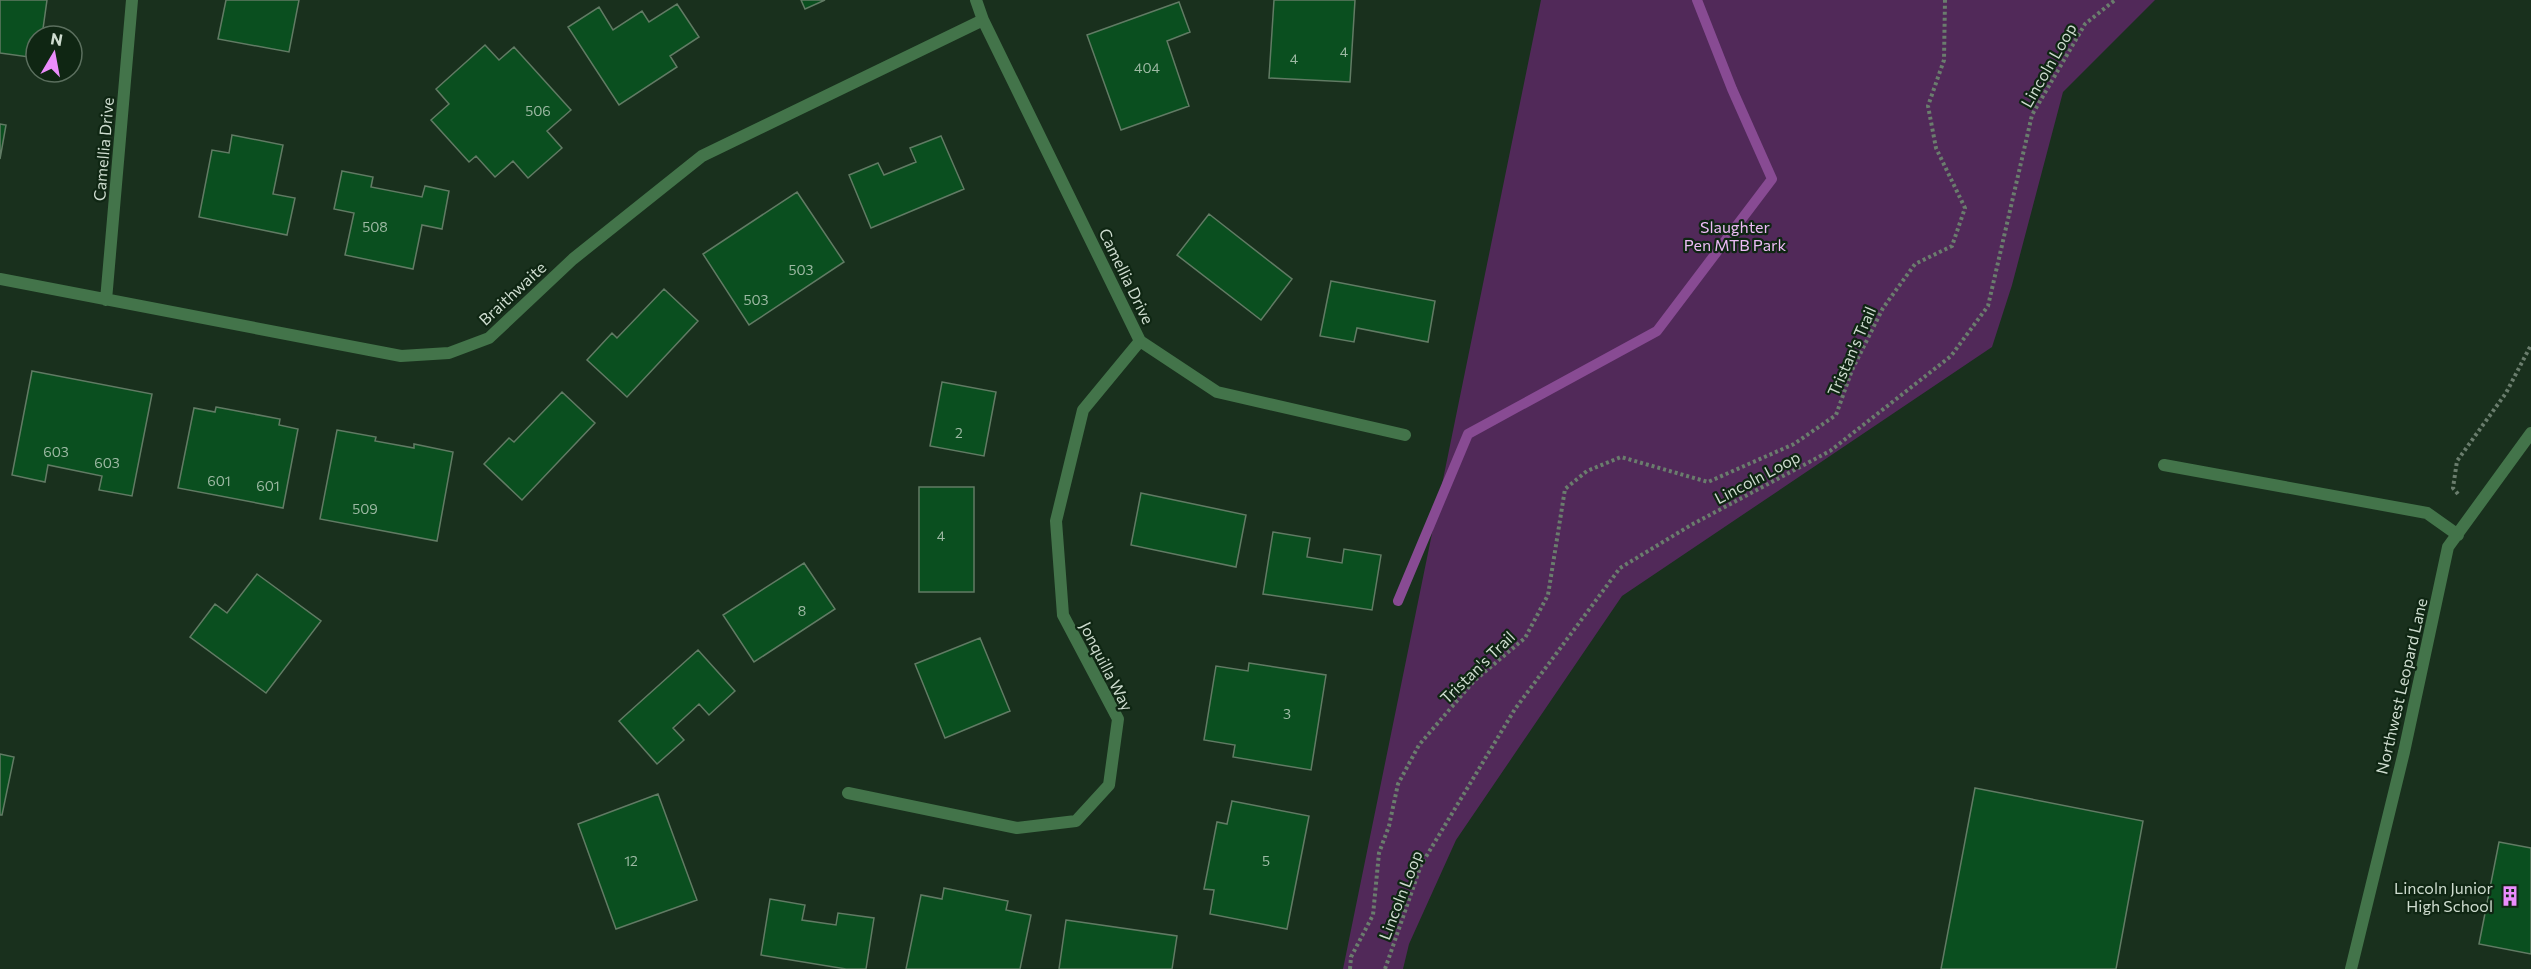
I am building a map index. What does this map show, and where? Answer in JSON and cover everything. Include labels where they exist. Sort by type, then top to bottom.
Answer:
[{"type":"street","name":"Camellia Drive","points":[[105,300],[132,0]]},
{"type":"street","name":"Camellia Drive","points":[[976,0],[983,20],[1140,341],[1216,392],[1405,435]]},
{"type":"street","name":"Braithwaite","points":[[0,279],[401,356],[449,353],[489,338],[573,260],[702,156],[983,20]]},
{"type":"street","name":"Jonquilla Way","points":[[848,793],[1017,828],[1076,821],[1109,785],[1118,719],[1063,615],[1056,521],[1083,410],[1140,341]]},
{"type":"street","name":"Northwest Leopard Lane","points":[[2351,969],[2404,752],[2448,547],[2531,433]]},
{"type":"street","points":[[2164,465],[2427,513],[2458,534]]},
{"type":"path","name":"Tristan's Trail","points":[[1350,969],[1351,957],[1373,915],[1379,854],[1389,826],[1398,784],[1419,745],[1474,681],[1525,638],[1548,595],[1565,489],[1587,471],[1621,458],[1708,482],[1794,444],[1836,415],[1852,370],[1883,309],[1915,264],[1952,246],[1965,208],[1936,148],[1928,106],[1944,60],[1945,0]]},
{"type":"path","name":"Lincoln Loop","points":[[1385,969],[1421,865],[1515,709],[1620,568],[1691,525],[1830,451],[1951,356],[1988,306],[2032,116],[2085,24],[2115,0]]},
{"type":"path","points":[[2453,488],[2457,461],[2506,393],[2531,345]]},
{"type":"green space","name":"Slaughter Pen MTB Park","points":[[1541,0],[2155,0],[2063,92],[2012,285],[1992,347],[1622,596],[1456,840],[1409,944],[1403,969],[1343,969]]},
{"type":"building","points":[[0,0],[47,0],[44,24],[24,24],[24,56],[0,53]]},
{"type":"building","points":[[226,0],[299,0],[289,52],[218,39]]},
{"type":"building","points":[[801,0],[825,0],[805,9]]},
{"type":"building","points":[[1274,0],[1355,0],[1350,82],[1269,78]]},
{"type":"building","points":[[1179,2],[1190,32],[1167,41],[1189,106],[1121,130],[1087,35]]},
{"type":"building","points":[[677,4],[699,37],[670,56],[677,67],[619,105],[568,27],[599,7],[613,30],[642,11],[649,22]]},
{"type":"building","points":[[485,45],[499,60],[514,47],[571,110],[547,131],[562,148],[528,178],[513,161],[495,177],[476,156],[469,162],[431,120],[449,104],[436,89]]},
{"type":"building","points":[[0,124],[6,125],[0,159]]},
{"type":"building","points":[[232,135],[283,145],[273,194],[295,198],[287,235],[199,217],[212,150],[229,153]]},
{"type":"building","points":[[941,136],[964,189],[871,228],[849,175],[878,163],[884,175],[916,162],[910,148]]},
{"type":"building","points":[[342,171],[373,177],[371,187],[422,197],[425,186],[449,191],[442,229],[422,225],[413,269],[345,255],[354,213],[334,209]]},
{"type":"building","points":[[797,192],[844,262],[749,325],[703,254]]},
{"type":"building","points":[[1209,214],[1292,279],[1261,320],[1177,255]]},
{"type":"building","points":[[1331,281],[1435,301],[1428,342],[1357,328],[1354,342],[1320,336]]},
{"type":"building","points":[[664,289],[698,321],[627,397],[587,360],[612,333],[617,338]]},
{"type":"building","points":[[32,371],[152,394],[132,496],[99,490],[102,476],[48,465],[45,482],[12,475]]},
{"type":"building","points":[[942,382],[996,392],[984,456],[930,446]]},
{"type":"building","points":[[562,392],[595,423],[522,500],[484,464],[509,438],[514,442]]},
{"type":"building","points":[[216,407],[280,419],[279,425],[298,429],[283,508],[178,488],[194,408],[215,412]]},
{"type":"building","points":[[337,430],[376,437],[375,441],[414,448],[414,444],[453,452],[437,541],[320,519]]},
{"type":"building","points":[[919,487],[974,487],[974,592],[919,592]]},
{"type":"building","points":[[1141,493],[1246,515],[1236,567],[1131,545]]},
{"type":"building","points":[[1273,532],[1310,538],[1307,557],[1342,563],[1344,549],[1381,555],[1372,610],[1263,594]]},
{"type":"building","points":[[804,563],[835,609],[754,662],[723,615]]},
{"type":"building","points":[[257,574],[321,621],[266,693],[190,637],[215,604],[227,613]]},
{"type":"building","points":[[980,638],[1010,711],[945,738],[915,664]]},
{"type":"building","points":[[698,650],[735,691],[709,715],[699,704],[673,728],[684,740],[657,764],[619,721]]},
{"type":"building","points":[[1249,663],[1326,675],[1311,770],[1233,757],[1235,745],[1204,740],[1216,666],[1248,671]]},
{"type":"building","points":[[0,754],[14,757],[2,815],[0,815]]},
{"type":"building","points":[[1975,788],[2143,821],[2116,969],[1941,969]]},
{"type":"building","points":[[658,794],[697,900],[616,929],[578,824]]},
{"type":"building","points":[[1232,801],[1309,816],[1287,929],[1210,914],[1214,890],[1204,889],[1217,822],[1227,824]]},
{"type":"building","name":"Lincoln Junior High School","points":[[2499,842],[2531,848],[2531,954],[2479,944]]},
{"type":"building","points":[[944,888],[1008,901],[1006,910],[1031,915],[1020,969],[906,969],[921,895],[942,899]]},
{"type":"building","points":[[770,899],[805,905],[802,920],[836,925],[838,913],[874,918],[866,969],[846,969],[761,955]]},
{"type":"building","points":[[1066,920],[1177,936],[1172,969],[1059,969]]},
{"type":"waterway","points":[[1398,601],[1468,434],[1657,331],[1772,179],[1732,89],[1697,0]]},
{"type":"place","name":"Lincoln Junior High School","points":[[2510,896]]}]
